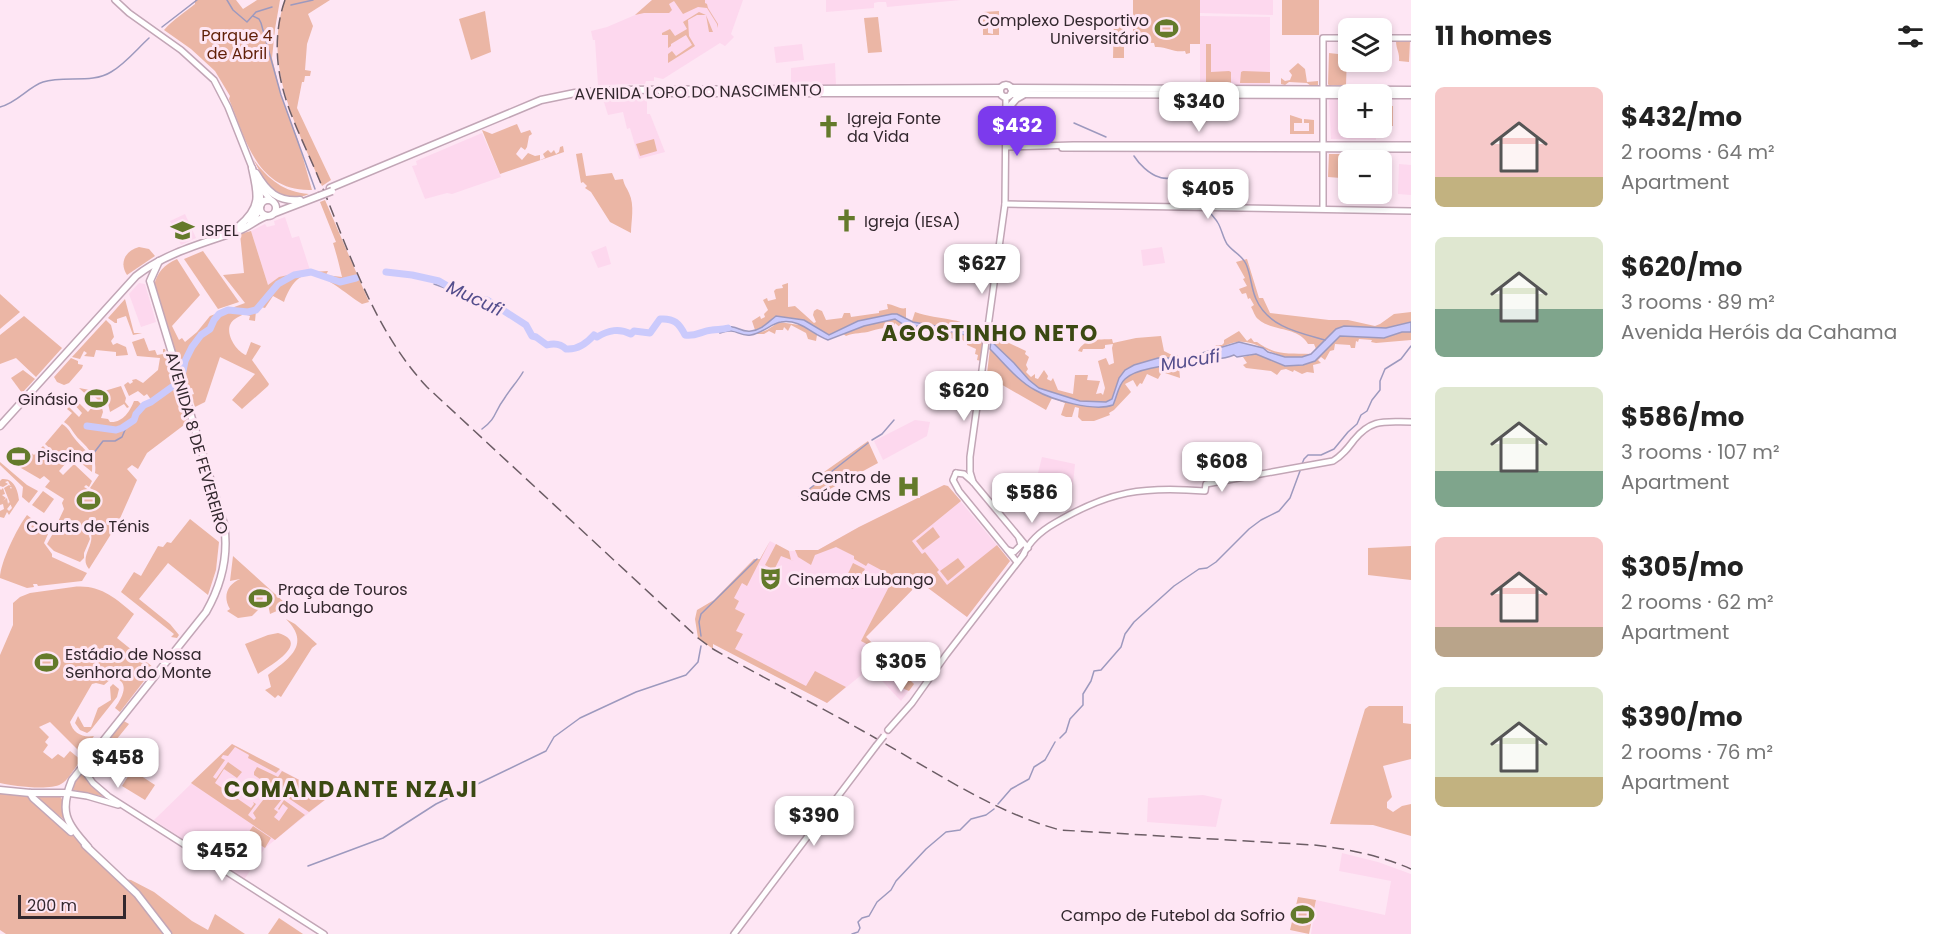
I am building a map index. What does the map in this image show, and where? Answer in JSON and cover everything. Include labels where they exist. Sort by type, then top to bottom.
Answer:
[{"type":"main road","points":[[1006,92],[1029,94],[1411,90]]},
{"type":"main road","points":[[1006,92],[1338,94]]},
{"type":"main road","name":"AVENIDA LOPO DO NASCIMENTO","points":[[275,213],[536,106],[575,97],[634,93],[1006,92]]},
{"type":"main road","points":[[1006,111],[1016,99],[1029,94]]},
{"type":"main road","points":[[1392,95],[1411,95]]},
{"type":"main road","points":[[252,168],[262,184],[275,196],[286,201],[300,200]]},
{"type":"main road","points":[[239,226],[251,214],[256,203],[257,192],[252,168]]},
{"type":"main road","name":"AVENIDA LOPO DO NASCIMENTO","points":[[273,201],[289,203],[319,194]]},
{"type":"main road","points":[[0,426],[136,276],[159,261],[246,227],[275,213],[277,208],[273,201],[266,200],[255,217],[212,239]]},
{"type":"main road","points":[[260,206],[261,212],[267,216]]},
{"type":"main road","name":"AVENIDA 8 DE FEVEREIRO","points":[[67,793],[72,780],[206,612],[218,588],[225,562],[224,524],[150,281],[159,261]]},
{"type":"main road","points":[[52,793],[66,788],[72,780]]},
{"type":"main road","points":[[0,790],[67,793],[64,805],[68,822],[88,847]]},
{"type":"main road","points":[[30,793],[137,894],[168,934]]},
{"type":"street","points":[[115,0],[181,50],[214,80],[228,107],[258,182],[262,193],[260,206]]},
{"type":"street","points":[[1323,208],[1323,38],[1338,38]]},
{"type":"street","points":[[1392,38],[1411,38]]},
{"type":"street","points":[[973,482],[970,458],[1005,204],[1006,92]]},
{"type":"street","points":[[1006,147],[1074,149],[1411,147]]},
{"type":"street","points":[[258,182],[273,201]]},
{"type":"street","points":[[1005,204],[1411,211]]},
{"type":"street","points":[[734,934],[927,677],[1042,531],[1072,512],[1128,492],[1167,488],[1205,491],[1206,484],[1333,461],[1343,454],[1362,430],[1373,423],[1411,422]]},
{"type":"street","points":[[970,458],[965,468],[956,473],[953,480],[959,491],[1017,562]]},
{"type":"street","points":[[956,473],[964,474],[973,482],[1028,548]]},
{"type":"street","points":[[959,491],[958,483],[962,479],[973,482]]},
{"type":"street","points":[[1005,549],[1014,552],[1019,548],[1021,545],[1018,537]]},
{"type":"street","points":[[82,768],[100,789],[324,934]]},
{"type":"street","points":[[67,793],[87,796],[132,810]]},
{"type":"shaded area","points":[[652,0],[743,0],[731,34],[734,37],[725,46],[720,43],[663,79],[654,77],[654,81],[646,81],[645,84],[598,85],[595,40],[593,40],[591,31],[635,15]]},
{"type":"shaded area","points":[[826,0],[961,0],[887,7],[886,2],[878,2],[874,3],[874,8],[826,12]]},
{"type":"shaded area","points":[[1200,0],[1273,0],[1273,15],[1200,13]]},
{"type":"shaded area","points":[[1200,16],[1270,17],[1270,85],[1200,85]]},
{"type":"shaded area","points":[[802,44],[804,60],[776,63],[774,47]]},
{"type":"shaded area","points":[[835,63],[836,85],[791,85],[791,68]]},
{"type":"shaded area","points":[[644,98],[647,100],[647,114],[650,114],[665,152],[639,159],[623,112],[608,115],[603,99],[637,100]]},
{"type":"shaded area","points":[[1331,98],[1338,98],[1338,138],[1376,138],[1376,140],[1331,139],[1329,101]]},
{"type":"shaded area","points":[[482,133],[501,177],[452,194],[447,193],[425,199],[412,166],[417,165],[416,161]]},
{"type":"shaded area","points":[[1399,164],[1411,165],[1411,195],[1398,194]]},
{"type":"shaded area","name":"ISPEL","points":[[185,214],[196,238],[181,245],[170,221]]},
{"type":"shaded area","points":[[285,217],[292,238],[299,236],[310,270],[280,277],[268,285],[251,231],[265,224],[267,227],[275,225],[274,221]]},
{"type":"shaded area","points":[[606,246],[611,264],[598,268],[591,252]]},
{"type":"shaded area","points":[[1162,247],[1165,263],[1143,266],[1141,250]]},
{"type":"shaded area","points":[[139,283],[145,284],[156,322],[141,327],[129,294]]},
{"type":"shaded area","points":[[915,420],[930,422],[927,436],[883,460],[874,441]]},
{"type":"shaded area","points":[[1042,457],[1075,464],[1073,484],[1067,492],[1054,493],[1038,473]]},
{"type":"shaded area","points":[[944,485],[952,491],[1010,561],[967,617],[920,582],[866,637],[914,684],[901,701],[870,668],[827,703],[713,643],[711,611],[760,559],[770,541],[789,551],[818,550]]},
{"type":"shaded area","points":[[232,744],[330,796],[265,848],[244,880],[154,820]]},
{"type":"shaded area","points":[[1203,795],[1222,799],[1216,827],[1147,822],[1148,798]]},
{"type":"shaded area","points":[[1342,853],[1378,862],[1411,874],[1411,934],[1311,934],[1316,900],[1385,915],[1391,881],[1339,871]]},
{"type":"green space","name":"Parque 4 de Abril","points":[[195,0],[236,0],[243,9],[257,0],[280,0],[272,58],[281,95],[298,140],[312,190],[293,188],[278,182],[266,173],[248,146],[229,99],[230,96],[215,71],[191,49],[164,30],[195,4]]},
{"type":"green space","points":[[285,0],[330,0],[308,14],[313,26],[307,44],[305,70],[311,71],[310,76],[305,76],[302,82],[297,108],[331,180],[322,186],[293,118],[280,72],[279,24]]},
{"type":"green space","points":[[652,0],[705,0],[718,24],[717,28],[707,8],[698,7],[683,14],[674,1],[669,4],[672,10],[669,13],[635,15]]},
{"type":"green space","name":"Complexo Desportivo Universitário","points":[[1133,0],[1200,0],[1200,44],[1190,44],[1190,53],[1186,54],[1185,51],[1155,47],[1154,43],[1133,42]]},
{"type":"green space","points":[[1282,0],[1319,0],[1319,35],[1282,35]]},
{"type":"green space","points":[[485,11],[491,52],[471,60],[459,19]]},
{"type":"green space","points":[[999,11],[999,23],[993,23],[994,14],[988,14],[988,33],[993,34],[993,26],[999,25],[999,35],[983,35],[983,12]]},
{"type":"green space","points":[[699,12],[706,15],[697,15],[688,20],[689,36],[695,46],[668,63],[668,54],[672,51],[676,56],[692,45],[686,35],[668,48],[668,35],[662,35],[662,33],[670,29],[675,36],[687,29],[683,22]]},
{"type":"green space","points":[[706,15],[713,32],[709,32]]},
{"type":"green space","points":[[878,17],[882,52],[868,53],[864,18]]},
{"type":"green space","points":[[1114,18],[1124,23],[1124,58],[1113,58]]},
{"type":"green space","points":[[1396,41],[1410,41],[1409,62],[1399,61]]},
{"type":"green space","points":[[1206,44],[1211,44],[1211,72],[1231,72],[1231,83],[1206,83]]},
{"type":"green space","points":[[1329,53],[1338,54],[1338,72],[1346,72],[1346,84],[1330,87],[1328,84]]},
{"type":"green space","points":[[1298,63],[1305,69],[1307,82],[1318,81],[1318,86],[1289,82],[1285,85],[1281,84],[1281,78],[1285,81],[1290,80],[1292,75],[1289,71]]},
{"type":"green space","points":[[1243,71],[1270,72],[1270,83],[1240,83]]},
{"type":"green space","points":[[1290,115],[1302,119],[1302,123],[1294,123],[1294,131],[1309,131],[1309,123],[1304,123],[1304,119],[1314,120],[1314,134],[1290,134]]},
{"type":"green space","points":[[517,124],[521,133],[530,130],[532,134],[529,136],[525,150],[521,147],[516,154],[522,160],[528,153],[535,156],[540,155],[540,160],[545,158],[543,154],[548,150],[551,153],[554,150],[556,154],[563,146],[564,152],[500,174],[482,130],[492,134]]},
{"type":"green space","points":[[654,139],[657,151],[640,156],[636,144]]},
{"type":"green space","points":[[582,153],[586,176],[612,173],[615,180],[623,179],[632,203],[631,233],[610,222],[591,192],[585,188],[587,186],[581,183],[576,154]]},
{"type":"green space","points":[[1329,154],[1338,154],[1338,178],[1328,177]]},
{"type":"green space","points":[[253,159],[264,173],[277,183],[291,190],[309,194],[298,197],[281,195],[268,184]]},
{"type":"green space","points":[[325,200],[369,302],[362,304],[319,276],[309,275],[300,278],[292,286],[284,302],[273,296],[265,308],[261,307],[256,311],[255,321],[249,320],[250,316],[244,314],[235,319],[229,328],[231,339],[242,353],[246,355],[251,342],[261,346],[252,360],[269,384],[268,386],[242,409],[232,400],[255,374],[220,357],[205,402],[195,407],[191,395],[194,394],[192,388],[186,389],[154,286],[159,273],[165,266],[177,259],[200,295],[172,326],[179,340],[182,338],[185,342],[210,316],[245,303],[223,275],[244,273],[240,234],[251,231],[268,285],[279,277],[310,270],[311,272],[328,271],[326,275],[342,277],[333,243],[336,242],[320,202]]},
{"type":"green space","points":[[139,247],[149,249],[155,256],[127,275],[124,266],[125,258],[130,251]]},
{"type":"green space","points":[[203,251],[239,302],[218,309],[184,259]]},
{"type":"green space","points":[[1247,259],[1259,298],[1263,298],[1270,313],[1348,320],[1375,326],[1394,314],[1411,312],[1411,322],[1386,328],[1344,326],[1336,329],[1316,349],[1314,344],[1308,344],[1298,334],[1270,326],[1257,318],[1251,307],[1254,305],[1250,298],[1248,299],[1246,293],[1242,294],[1239,289],[1247,286],[1236,262]]},
{"type":"green space","points":[[788,283],[788,307],[795,306],[814,323],[816,322],[813,315],[817,309],[822,311],[826,320],[842,318],[844,313],[850,313],[851,317],[879,313],[879,311],[888,309],[887,304],[906,308],[906,319],[912,321],[915,312],[961,322],[984,336],[968,330],[913,322],[892,314],[858,321],[829,335],[804,320],[776,316],[764,327],[755,330],[752,321],[760,316],[761,319],[765,317],[764,314],[768,310],[763,300],[776,299],[774,291],[783,288],[782,285]]},
{"type":"green space","points":[[0,294],[20,312],[0,329]]},
{"type":"green space","points":[[125,299],[134,333],[142,333],[133,335],[126,316],[117,319],[117,323],[108,318]]},
{"type":"green space","points":[[24,316],[62,348],[36,377],[16,358],[0,364],[0,335]]},
{"type":"green space","points":[[895,319],[907,327],[908,333],[903,333],[903,330],[895,323],[894,328],[882,328],[846,336],[842,333],[864,326]]},
{"type":"green space","points":[[106,320],[111,325],[113,345],[117,343],[126,347],[128,355],[116,356],[116,352],[96,350],[94,357],[84,356],[87,353],[84,351],[80,359],[72,357]]},
{"type":"green space","points":[[779,322],[806,326],[817,335],[816,341],[808,339],[806,333],[791,325],[788,331],[784,327],[783,330],[776,330],[775,334],[769,331],[764,334],[755,334]]},
{"type":"green space","points":[[917,326],[973,336],[984,343],[981,361],[977,360],[976,349],[961,339],[957,341],[949,335],[921,331],[919,338],[910,336]]},
{"type":"green space","points":[[1239,331],[1247,341],[1251,338],[1254,342],[1276,352],[1311,354],[1288,357],[1246,342],[1234,343],[1214,350],[1213,347],[1222,345],[1224,340]]},
{"type":"green space","points":[[1402,332],[1411,332],[1411,340],[1376,343],[1371,342],[1372,340],[1359,339],[1358,342],[1356,341],[1355,348],[1351,348],[1350,345],[1335,344],[1334,350],[1330,351],[1325,360],[1321,357],[1318,360],[1321,363],[1313,365],[1314,373],[1302,374],[1286,369],[1281,370],[1277,375],[1271,371],[1246,368],[1243,365],[1247,363],[1243,357],[1256,354],[1285,366],[1303,365],[1315,361],[1340,336],[1384,338]]},
{"type":"green space","points":[[1161,336],[1164,351],[1178,355],[1180,378],[1162,372],[1158,379],[1147,374],[1142,384],[1140,383],[1137,387],[1133,380],[1125,384],[1131,392],[1109,413],[1110,415],[1094,421],[1082,421],[1078,417],[1079,408],[1075,407],[1072,417],[1061,415],[1065,403],[1052,398],[1046,410],[987,374],[991,339],[996,337],[1026,351],[1025,354],[1029,357],[1026,372],[1031,377],[1035,374],[1035,378],[1038,379],[1044,370],[1048,376],[1047,379],[1051,381],[1053,378],[1058,390],[1073,394],[1075,375],[1088,375],[1087,380],[1100,381],[1096,394],[1103,395],[1105,388],[1098,361],[1106,358],[1109,365],[1114,363],[1113,344],[1105,345],[1103,349],[1083,349],[1082,352],[1078,351],[1081,347],[1097,340],[1112,339],[1113,343]]},
{"type":"green space","points":[[144,338],[149,351],[155,350],[157,355],[163,354],[163,349],[165,349],[180,397],[178,398],[181,410],[184,410],[188,422],[147,453],[138,469],[132,465],[127,469],[137,480],[118,523],[89,569],[86,565],[86,556],[91,543],[91,534],[76,524],[66,527],[57,524],[64,509],[62,503],[64,499],[45,487],[50,481],[44,476],[40,479],[18,464],[28,460],[26,453],[29,451],[34,455],[43,446],[52,455],[66,463],[59,471],[63,475],[74,464],[92,481],[89,487],[86,485],[84,487],[94,493],[95,491],[90,488],[99,475],[95,473],[94,458],[64,422],[72,413],[67,409],[69,407],[79,417],[82,413],[72,402],[75,399],[88,412],[98,400],[94,396],[91,399],[79,388],[101,392],[121,386],[126,398],[125,402],[129,407],[127,408],[124,404],[110,412],[107,399],[100,400],[103,412],[101,418],[108,419],[110,422],[119,421],[134,401],[142,405],[152,401],[147,394],[144,396],[138,391],[129,396],[124,385],[136,379],[143,383],[158,370],[160,358],[137,356],[132,342]]},
{"type":"green space","points":[[71,358],[83,365],[69,383],[64,385],[57,382],[54,377]]},
{"type":"green space","points":[[23,370],[35,379],[22,393],[11,378]]},
{"type":"green space","points":[[62,424],[90,456],[92,472],[76,459],[55,453],[45,444]]},
{"type":"green space","points":[[868,441],[878,463],[817,496],[808,499],[799,497],[825,477],[824,472]]},
{"type":"green space","points":[[0,462],[27,485],[38,491],[29,503],[22,497],[23,487],[0,465]]},
{"type":"green space","points":[[2,479],[10,480],[19,500],[9,515],[7,512],[4,518],[0,517],[0,511],[4,509],[3,504],[0,505],[0,489],[3,488],[5,494],[2,495],[6,498],[3,501],[7,498],[8,504],[10,503],[4,488],[11,486],[8,481],[5,482],[8,484],[0,486]]},
{"type":"green space","points":[[944,485],[948,486],[961,501],[912,541],[922,554],[925,552],[947,585],[997,545],[1010,561],[967,617],[920,582],[866,637],[914,684],[909,691],[900,684],[894,669],[885,658],[877,653],[878,650],[861,641],[894,577],[868,563],[866,566],[854,559],[854,556],[836,547],[815,555],[811,565],[798,557],[795,550],[818,550]]},
{"type":"green space","points":[[43,491],[54,499],[44,513],[32,505]]},
{"type":"green space","points":[[27,515],[36,522],[34,529],[48,534],[44,543],[52,557],[87,573],[82,581],[38,586],[33,584],[34,587],[27,588],[0,578],[10,546]]},
{"type":"green space","points":[[190,519],[219,542],[216,570],[208,595],[168,563],[139,599],[170,624],[179,635],[177,638],[171,637],[174,634],[121,592],[134,572],[141,576],[158,546],[163,547],[167,542],[171,543]]},
{"type":"green space","points":[[57,526],[79,529],[88,533],[90,539],[84,558],[80,562],[54,551],[47,544]]},
{"type":"green space","points":[[933,527],[940,537],[923,550],[916,541]]},
{"type":"green space","points":[[770,541],[747,586],[742,583],[734,598],[739,601],[735,609],[745,614],[736,631],[743,634],[735,649],[806,686],[815,671],[846,687],[827,703],[713,644],[713,649],[698,638],[695,619],[697,610],[714,600],[754,559],[760,559]]},
{"type":"green space","points":[[776,544],[789,551],[791,560],[781,556],[774,570],[765,565]]},
{"type":"green space","points":[[1411,546],[1411,580],[1368,575],[1368,548]]},
{"type":"green space","points":[[233,556],[285,603],[279,610],[270,614],[266,594],[263,594],[262,606],[252,616],[238,618],[227,611],[230,609],[226,600],[229,587],[240,579],[230,581]]},
{"type":"green space","points":[[958,558],[965,567],[948,581],[940,571]]},
{"type":"green space","points":[[853,563],[865,569],[853,589],[843,584]]},
{"type":"green space","points":[[73,587],[91,588],[106,593],[134,614],[117,638],[154,668],[120,712],[115,708],[123,694],[122,682],[112,678],[104,685],[92,684],[70,722],[79,734],[94,736],[88,744],[79,747],[79,751],[50,722],[39,727],[49,737],[45,742],[48,745],[43,752],[52,759],[58,754],[64,758],[70,751],[81,760],[64,782],[40,788],[0,783],[0,655],[13,625],[13,603],[30,593]]},
{"type":"green space","points":[[286,619],[317,644],[312,648],[281,697],[278,695],[275,698],[265,690],[271,687],[268,675],[289,657],[297,644],[294,628]]},
{"type":"green space","points":[[278,633],[287,637],[291,642],[290,648],[258,674],[245,644]]},
{"type":"green space","points":[[113,684],[119,689],[117,697],[90,731],[87,733],[80,730],[75,723],[78,716],[84,727],[91,727],[98,708],[111,700],[110,687]]},
{"type":"green space","points":[[1369,706],[1403,706],[1403,723],[1411,724],[1411,759],[1383,766],[1392,797],[1387,802],[1387,808],[1393,812],[1402,806],[1411,804],[1411,836],[1373,825],[1330,824],[1365,709]]},
{"type":"green space","points":[[122,720],[129,724],[99,761],[116,775],[127,749],[130,751],[116,779],[92,759]]},
{"type":"green space","points":[[232,744],[280,769],[276,773],[248,758],[249,755],[235,747],[228,756],[223,755],[221,758],[225,760],[213,777],[216,779],[228,762],[242,772],[237,778],[224,769],[215,783],[251,808],[253,802],[256,804],[248,815],[254,820],[256,818],[253,813],[270,791],[282,799],[274,809],[278,812],[274,817],[279,821],[288,808],[283,804],[278,809],[284,800],[305,815],[275,840],[191,783]]},
{"type":"green space","points":[[257,767],[278,777],[282,771],[330,796],[309,812],[254,775]]},
{"type":"green space","points":[[132,770],[155,785],[145,800],[122,786]]},
{"type":"green space","points":[[81,772],[105,797],[73,790],[76,778]]},
{"type":"green space","points":[[0,792],[26,795],[117,878],[131,880],[154,892],[192,921],[208,930],[215,914],[245,934],[6,934],[0,930]]},
{"type":"green space","points":[[36,795],[59,795],[62,799],[66,821],[35,797]]},
{"type":"green space","points":[[253,826],[271,838],[265,848],[246,836]]},
{"type":"green space","name":"Campo de Futebol da Sofrio","points":[[1298,897],[1316,900],[1309,934],[1290,930]]},
{"type":"green space","points":[[279,918],[303,934],[268,934]]},
{"type":"water","points":[[892,314],[913,322],[976,333],[984,336],[984,343],[962,334],[917,326],[911,333],[908,333],[907,327],[895,319],[864,326],[828,340],[800,325],[788,322],[778,323],[751,335],[730,331],[720,333],[719,329],[734,327],[743,331],[755,330],[776,316],[804,320],[829,335],[858,321]]},
{"type":"water","points":[[1411,322],[1411,332],[1402,332],[1384,338],[1340,336],[1315,361],[1303,365],[1285,366],[1256,354],[1206,359],[1190,366],[1186,365],[1185,358],[1239,342],[1285,357],[1302,357],[1311,354],[1336,329],[1344,326],[1386,328]]},
{"type":"water","points":[[991,341],[1039,388],[1080,401],[1106,402],[1112,399],[1119,378],[1125,370],[1134,365],[1158,358],[1179,358],[1180,365],[1143,370],[1130,376],[1119,388],[1113,405],[1084,406],[1052,398],[1029,386],[990,349]]},
{"type":"waterway","points":[[162,27],[197,0]]},
{"type":"waterway","points":[[227,0],[233,10],[247,22],[256,12],[272,7]]},
{"type":"waterway","points":[[291,5],[313,0]]},
{"type":"waterway","points":[[253,16],[261,23],[281,95],[315,189]]},
{"type":"waterway","points":[[0,107],[43,82],[103,76],[121,65],[149,38]]},
{"type":"waterway","points":[[1074,123],[1106,137]]},
{"type":"waterway","points":[[1134,156],[1155,176],[1179,179],[1193,186],[1202,195],[1204,202]]},
{"type":"waterway","points":[[1210,212],[1218,223],[1227,244],[1246,264],[1254,295],[1261,309],[1286,327],[1325,340]]},
{"type":"waterway","name":"Mucufi","points":[[182,376],[185,361],[192,347],[201,335],[210,329],[219,314],[228,310],[248,312],[256,310],[278,284],[294,275],[311,272],[340,282],[356,278]]},
{"type":"waterway","name":"Mucufi","points":[[386,272],[439,281],[468,298],[487,300],[526,325],[532,336],[547,345],[557,344],[566,349],[578,347],[594,335],[597,337],[610,331],[618,330],[631,334],[634,331],[650,333],[660,319],[676,322],[685,335],[728,328]]},
{"type":"waterway","name":"Mucufi","points":[[434,284],[472,304],[482,302],[485,305],[496,304]]},
{"type":"waterway","points":[[1302,464],[1308,455],[1321,455],[1334,449],[1357,424],[1361,415],[1367,411],[1380,390],[1380,381],[1385,369],[1401,359],[1411,346]]},
{"type":"waterway","points":[[482,429],[493,418],[523,372]]},
{"type":"waterway","name":"Mucufi","points":[[87,426],[116,430],[122,428],[134,420],[144,405],[176,384]]},
{"type":"waterway","points":[[872,440],[882,434],[894,420]]},
{"type":"waterway","points":[[93,454],[103,441],[115,441],[122,437],[128,423]]},
{"type":"waterway","points":[[799,497],[868,443]]},
{"type":"waterway","points":[[52,455],[62,463]]},
{"type":"waterway","points":[[79,460],[90,456]]},
{"type":"waterway","points":[[1060,738],[1066,732],[1070,719],[1083,705],[1083,694],[1094,671],[1101,670],[1121,647],[1125,634],[1134,622],[1174,586],[1199,569],[1207,568],[1216,562],[1249,529],[1279,511],[1290,498],[1300,471]]},
{"type":"waterway","points":[[701,636],[699,622],[701,614],[757,559]]},
{"type":"waterway","points":[[308,866],[383,838],[436,804],[546,751],[554,737],[580,718],[636,692],[686,675],[698,662],[701,646]]},
{"type":"waterway","points":[[998,804],[1011,789],[1029,779],[1034,767],[1045,760],[1055,742]]},
{"type":"waterway","points":[[852,934],[858,932],[860,928],[858,922],[869,916],[877,902],[891,890],[896,881],[926,849],[946,832],[960,830],[971,819],[986,815],[994,809]]},
{"type":"railway","points":[[285,0],[278,30],[277,51],[284,93],[352,261],[377,315],[392,340],[427,387],[698,638],[713,649],[966,790],[1012,813],[1060,830],[1314,845],[1363,853],[1411,869]]},
{"type":"place","name":"Complexo Desportivo Universitário","points":[[1167,29]]},
{"type":"place","name":"Igreja Fonte da Vida","points":[[829,127]]},
{"type":"place","name":"Igreja (IESA)","points":[[846,221]]},
{"type":"place","name":"ISPEL","points":[[183,230]]},
{"type":"place","name":"Ginásio","points":[[96,399]]},
{"type":"place","name":"Piscina","points":[[19,456]]},
{"type":"place","name":"Centro de Saúde CMS","points":[[909,486]]},
{"type":"place","name":"Courts de Ténis","points":[[88,501]]},
{"type":"place","name":"Cinemax Lubango","points":[[770,579]]},
{"type":"place","name":"Praça de Touros do Lubango","points":[[260,598]]},
{"type":"place","name":"Estádio de Nossa Senhora do Monte","points":[[47,663]]},
{"type":"place","name":"Campo de Futebol da Sofrio","points":[[1303,915]]},
{"type":"district","name":"AGOSTINHO NETO","points":[[990,333]]},
{"type":"district","name":"COMANDANTE NZAJI","points":[[351,789]]}]
